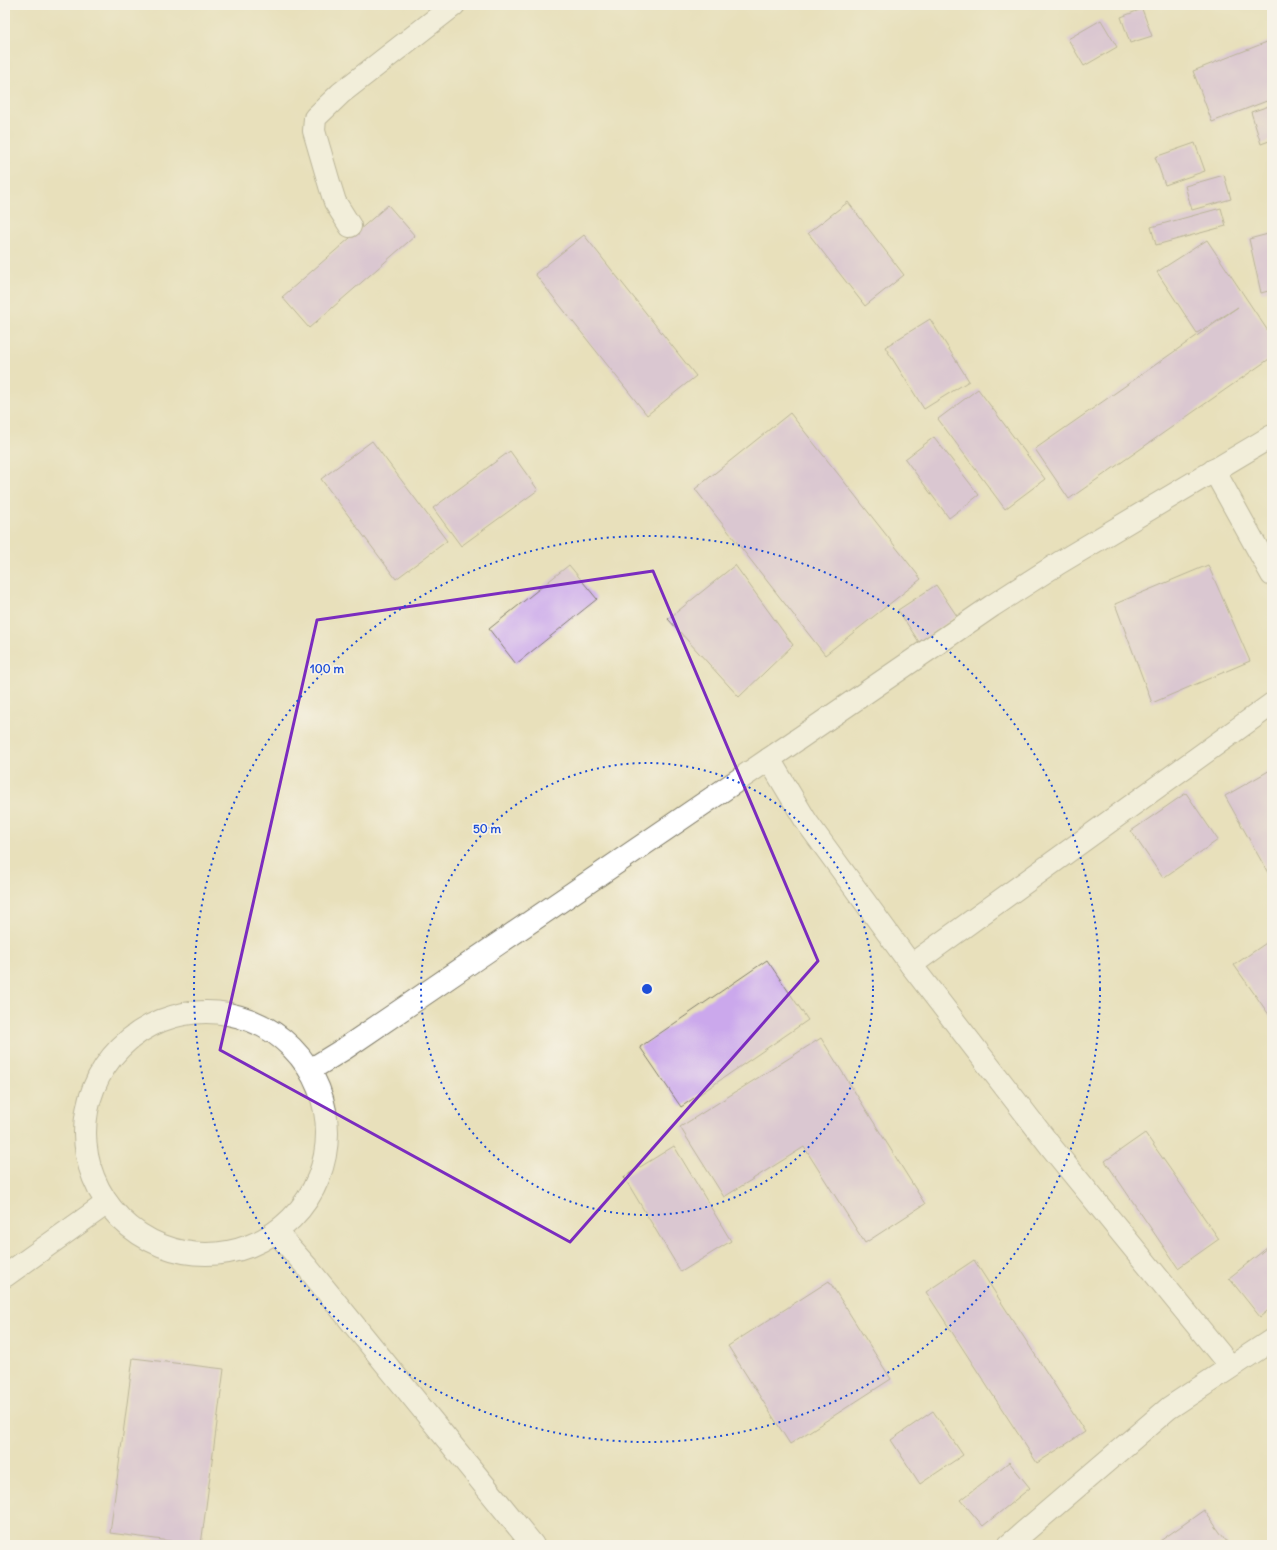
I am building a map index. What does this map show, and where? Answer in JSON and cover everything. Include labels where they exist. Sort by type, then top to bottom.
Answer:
[{"type":"street","points":[[350,226],[335,202],[321,149],[314,131],[315,118],[341,93],[454,5]]},
{"type":"street","points":[[310,1070],[344,1049],[992,606],[1059,563],[1272,436]]},
{"type":"street","points":[[1214,470],[1272,575]]},
{"type":"street","points":[[911,965],[1272,704]]},
{"type":"street","points":[[769,758],[806,821],[911,965],[1052,1148],[1230,1366]]},
{"type":"street","points":[[204,1012],[227,1014],[251,1020],[272,1030],[290,1045],[310,1070],[318,1084],[325,1106],[328,1130],[326,1154],[319,1176],[308,1198],[294,1216],[276,1232],[255,1244],[232,1251],[209,1255],[185,1253],[162,1247],[141,1236],[122,1221],[107,1203],[95,1183],[88,1160],[85,1136],[87,1113],[93,1090],[104,1069],[119,1050],[137,1034],[158,1022],[180,1015],[204,1012]]},
{"type":"street","points":[[5,1276],[107,1203]]},
{"type":"street","points":[[276,1232],[317,1279],[533,1545]]},
{"type":"street","points":[[1009,1545],[1169,1408],[1230,1366],[1272,1340]]},
{"type":"highlighted area","points":[[653,571],[818,961],[570,1242],[220,1050],[317,620]]},
{"type":"building","points":[[1142,9],[1152,36],[1130,43],[1121,17]]},
{"type":"building","points":[[1101,20],[1117,47],[1084,66],[1068,39]]},
{"type":"building","points":[[1272,40],[1272,99],[1212,122],[1193,71]]},
{"type":"building","points":[[1272,105],[1272,140],[1261,144],[1251,112]]},
{"type":"building","points":[[1195,143],[1205,171],[1165,185],[1155,157]]},
{"type":"building","points":[[1224,175],[1231,199],[1192,210],[1185,186]]},
{"type":"building","points":[[848,202],[904,275],[865,306],[808,233]]},
{"type":"building","points":[[388,205],[415,236],[309,328],[282,297]]},
{"type":"building","points":[[1221,208],[1226,226],[1156,245],[1151,227]]},
{"type":"building","points":[[1272,233],[1272,290],[1261,293],[1249,239]]},
{"type":"building","points":[[584,235],[696,376],[647,415],[535,274]]},
{"type":"building","points":[[1207,240],[1272,337],[1272,357],[1069,499],[1035,449],[1238,307],[1197,333],[1157,272]]},
{"type":"building","points":[[930,319],[969,381],[924,409],[885,347]]},
{"type":"building","points":[[978,389],[1045,479],[1005,509],[938,419]]},
{"type":"building","points":[[790,413],[921,579],[825,655],[695,489]]},
{"type":"building","points":[[934,437],[979,495],[949,518],[905,459]]},
{"type":"building","points":[[372,441],[447,541],[396,579],[321,479]]},
{"type":"building","points":[[510,451],[538,490],[461,546],[433,508]]},
{"type":"building","points":[[569,565],[597,599],[516,664],[489,629]]},
{"type":"building","points":[[735,565],[793,645],[739,697],[668,619]]},
{"type":"building","points":[[1208,565],[1250,661],[1152,703],[1115,604]]},
{"type":"building","points":[[936,585],[957,616],[919,642],[898,610]]},
{"type":"building","points":[[1272,769],[1272,880],[1225,796]]},
{"type":"building","points":[[1186,793],[1218,840],[1163,878],[1131,831]]},
{"type":"building","points":[[1272,939],[1272,1019],[1234,965]]},
{"type":"building","points":[[767,960],[808,1020],[681,1107],[640,1047]]},
{"type":"building","points":[[821,1038],[925,1204],[865,1243],[804,1147],[724,1197],[680,1127]]},
{"type":"building","points":[[1145,1133],[1219,1239],[1178,1268],[1105,1161]]},
{"type":"building","points":[[674,1146],[731,1241],[681,1272],[624,1177]]},
{"type":"building","points":[[1272,1244],[1272,1307],[1260,1317],[1229,1278]]},
{"type":"building","points":[[974,1260],[1085,1432],[1037,1463],[926,1292]]},
{"type":"building","points":[[829,1281],[891,1379],[790,1444],[728,1346]]},
{"type":"building","points":[[133,1358],[224,1369],[201,1545],[110,1533]]},
{"type":"building","points":[[933,1411],[963,1455],[920,1484],[891,1440]]},
{"type":"building","points":[[1009,1462],[1030,1488],[983,1526],[961,1500]]},
{"type":"building","points":[[1204,1510],[1229,1545],[1163,1545],[1160,1541]]}]
